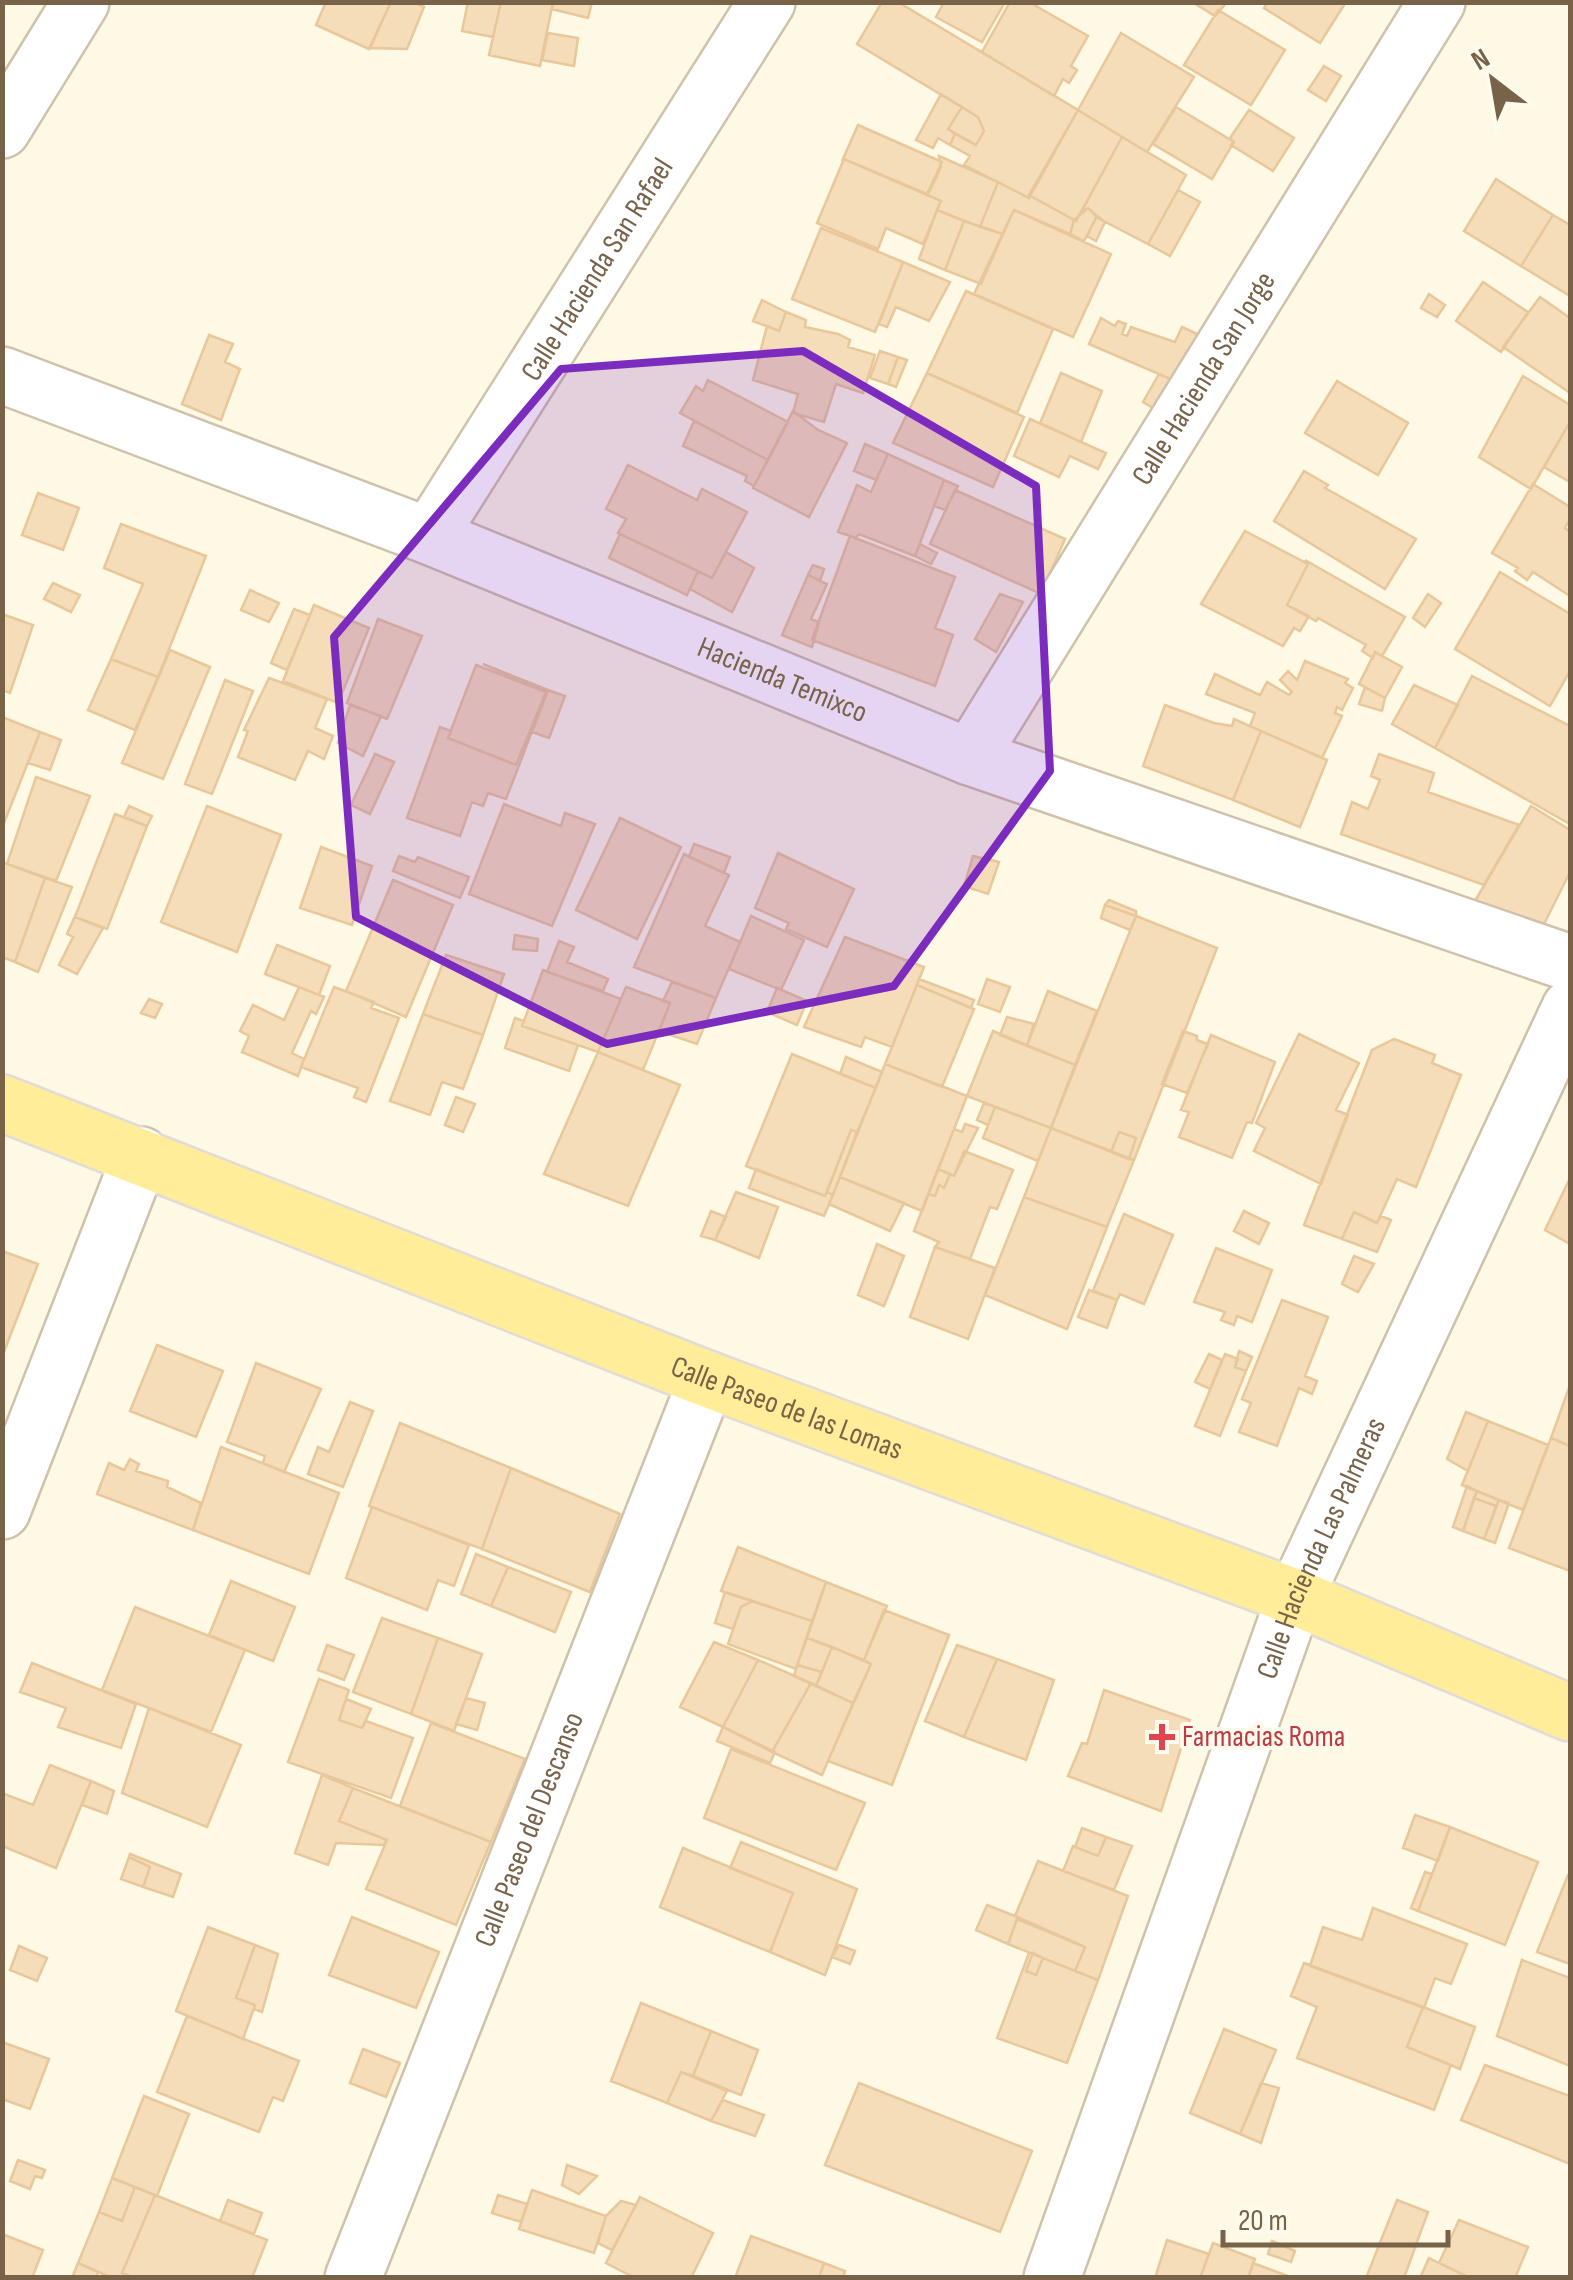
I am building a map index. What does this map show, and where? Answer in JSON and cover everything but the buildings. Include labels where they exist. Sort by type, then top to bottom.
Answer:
[{"type":"main road","name":"Calle Paseo de las Lomas","points":[[2,1103],[707,1379],[1296,1597],[1570,1713]]},
{"type":"street","points":[[2,130],[80,2]]},
{"type":"street","name":"Calle Hacienda San Rafael","points":[[429,536],[767,2]]},
{"type":"street","name":"Calle Hacienda San Jorge","points":[[970,757],[1437,2]]},
{"type":"street","name":"Hacienda Temixco","points":[[2,374],[429,536],[970,757],[1570,962]]},
{"type":"street","name":"Calle Hacienda Las Palmeras","points":[[1052,2278],[1296,1597],[1570,1008]]},
{"type":"street","points":[[2,1511],[141,1155]]},
{"type":"street","name":"Calle Paseo del Descanso","points":[[354,2278],[707,1379]]},
{"type":"highlighted area","points":[[803,351],[1036,486],[1050,771],[894,986],[607,1044],[356,917],[334,637],[561,369]]},
{"type":"place","name":"Farmacias Roma","points":[[1162,1737]]}]
